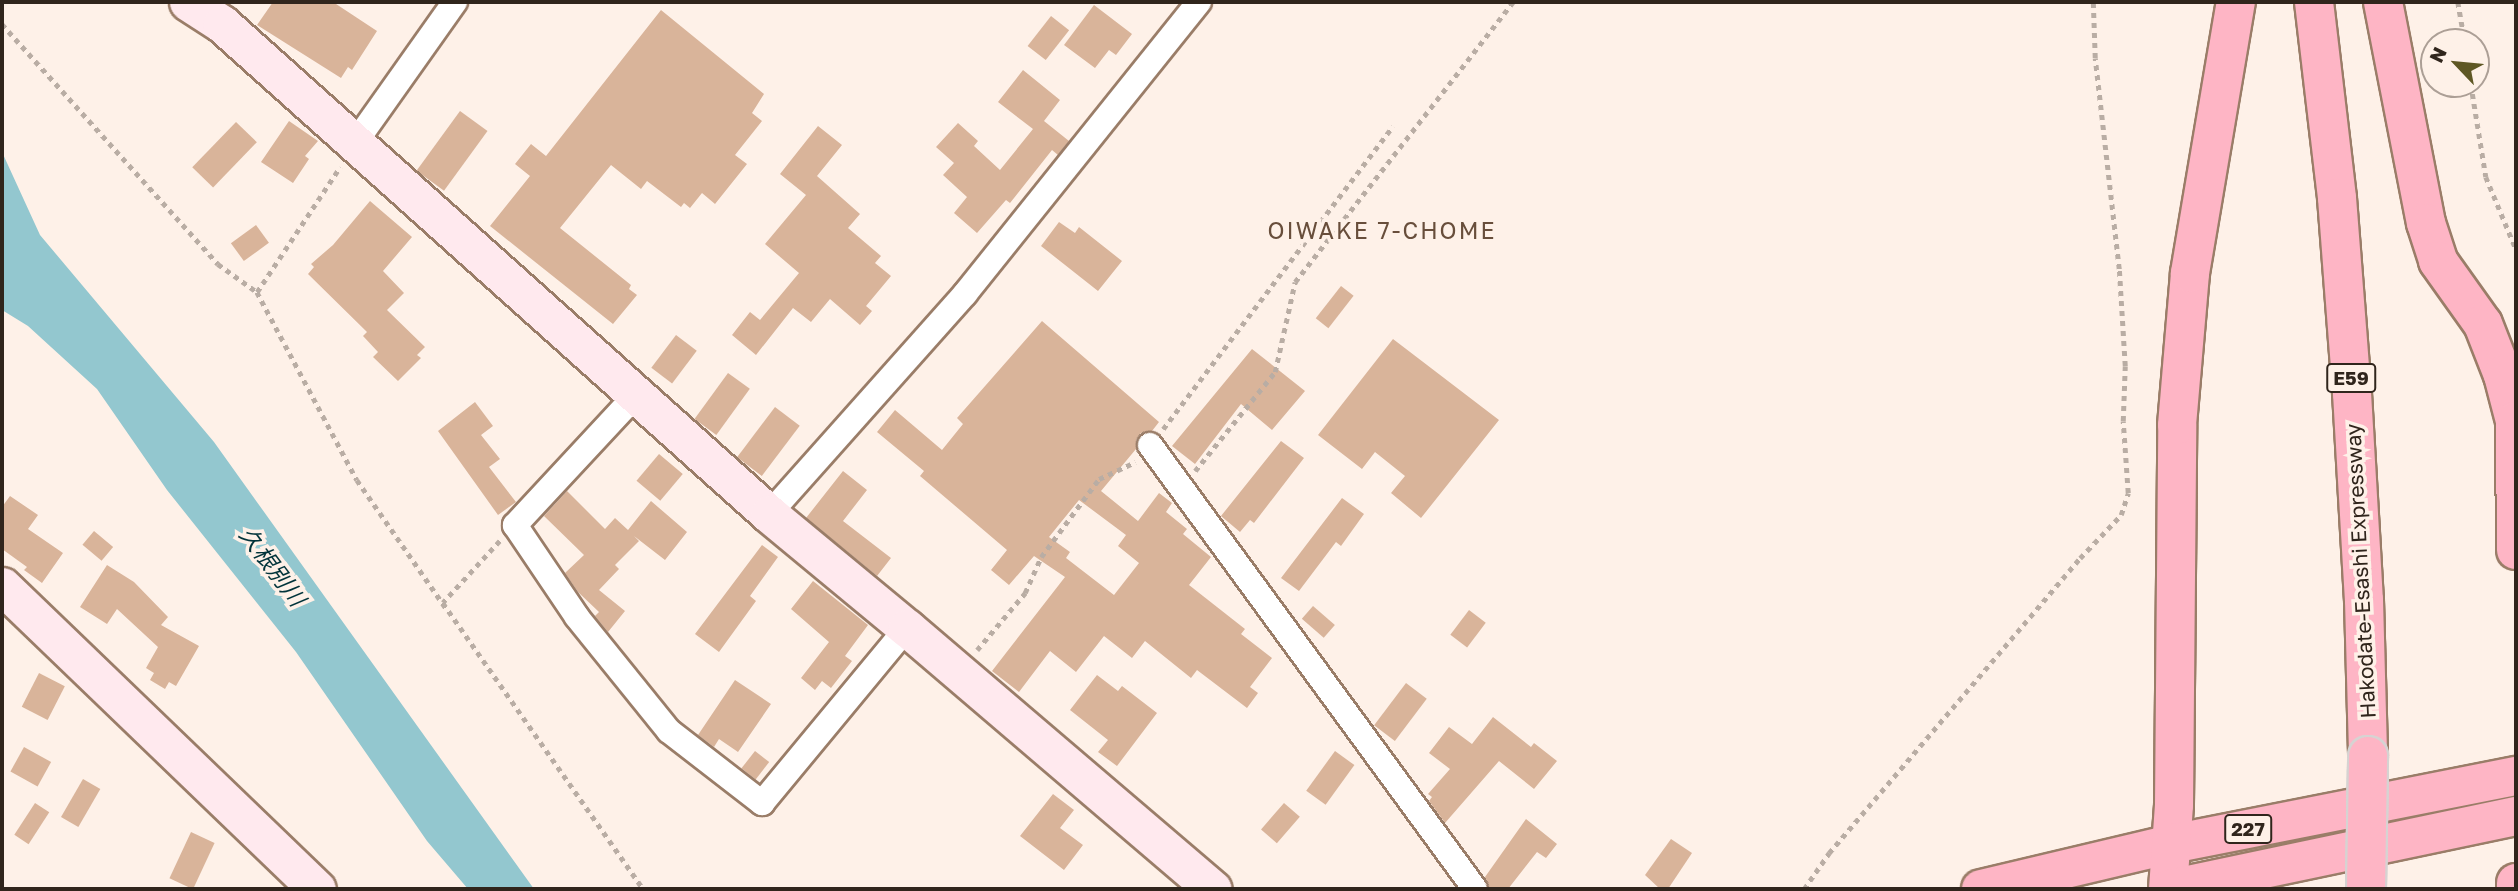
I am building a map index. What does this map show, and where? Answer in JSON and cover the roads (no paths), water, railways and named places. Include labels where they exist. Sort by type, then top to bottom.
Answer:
[{"type":"highway","points":[[2168,889],[2172,844],[2176,425],[2190,273],[2236,2]]},
{"type":"highway","name":"Hakodate-Esashi Expressway","points":[[2314,2],[2337,198],[2352,393],[2364,600],[2368,756],[2366,889]]},
{"type":"highway","points":[[2384,2],[2423,209],[2438,261],[2483,324],[2503,374],[2515,421],[2516,550]]},
{"type":"highway","name":"227","points":[[1981,889],[2172,844],[2516,776]]},
{"type":"highway","name":"227","points":[[2168,889],[2516,816]]},
{"type":"highway","points":[[2516,883],[2516,889]]},
{"type":"street","points":[[188,2],[222,24],[769,514],[1213,889]]},
{"type":"street","points":[[355,143],[455,2]]},
{"type":"street","points":[[769,514],[965,294],[1199,2]]},
{"type":"street","points":[[636,395],[515,525],[578,617],[669,731],[762,803],[907,628]]},
{"type":"street","points":[[1150,445],[1475,889]]},
{"type":"street","points":[[2,586],[317,889]]},
{"type":"water","name":"久根別川","points":[[2,152],[40,235],[214,442],[534,889],[468,889],[427,841],[296,652],[167,490],[97,389],[28,326],[2,310]]},
{"type":"district","name":"OIWAKE 7-CHOME","points":[[1382,230]]}]
